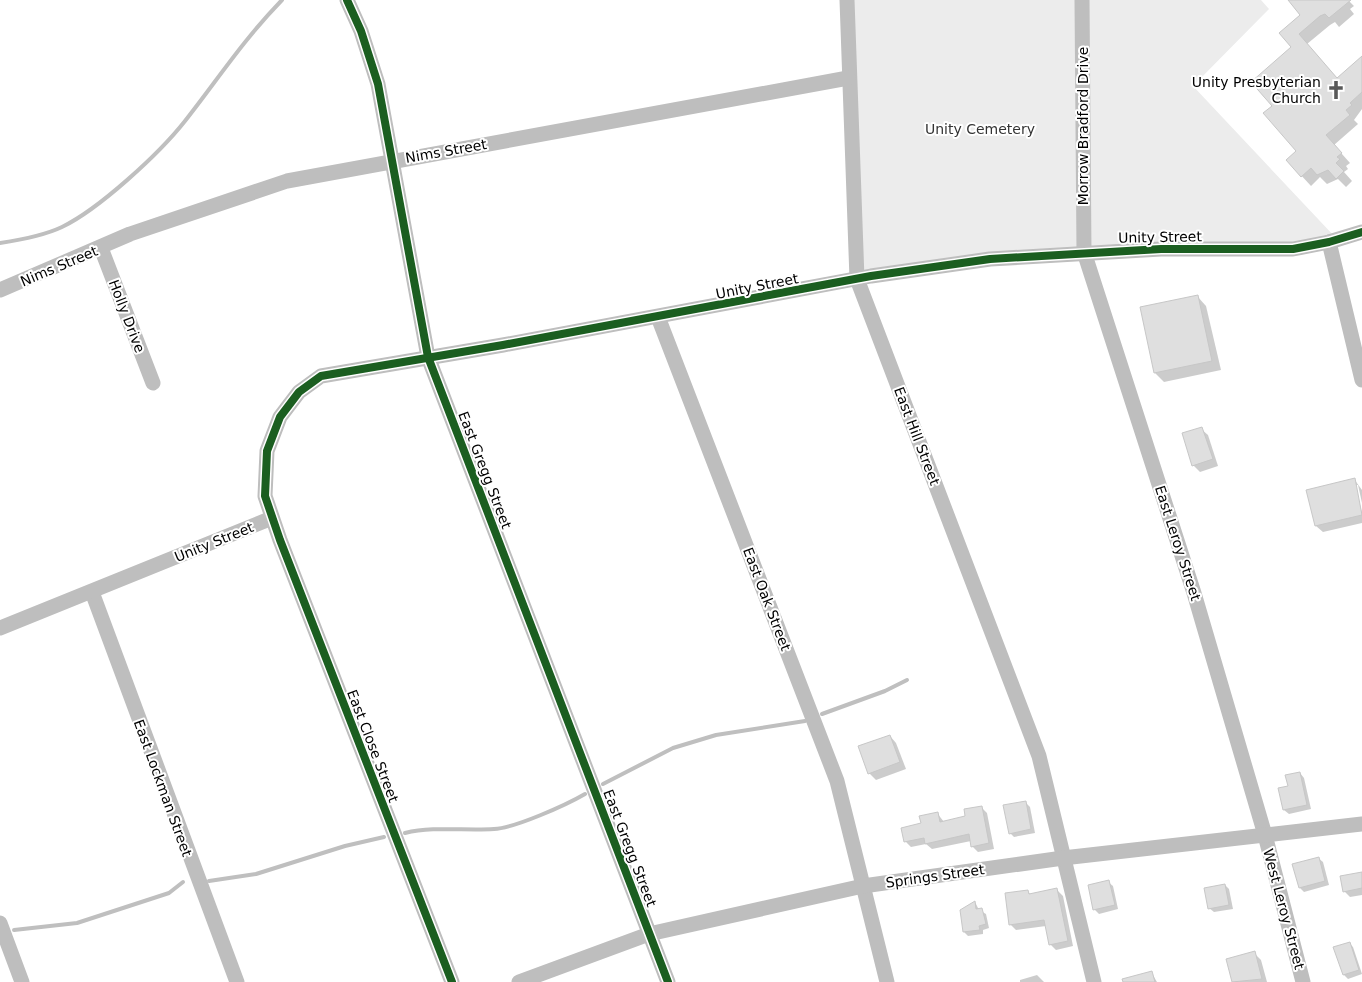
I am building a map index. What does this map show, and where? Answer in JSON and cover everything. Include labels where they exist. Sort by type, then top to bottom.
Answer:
[{"type":"street","name":"East Gregg Street","points":[[347,0],[361,31],[378,84],[428,357],[668,982]]},
{"type":"street","name":"East Hill Street","points":[[847,0],[848,78],[857,279],[1039,756],[1094,982]]},
{"type":"street","name":"Morrow Bradford Drive","points":[[1082,0],[1084,252]]},
{"type":"street","name":"Nims Street","points":[[0,290],[174,218],[286,181],[848,78]]},
{"type":"street","name":"Unity Street","points":[[0,628],[272,518],[265,496],[267,451],[280,417],[299,392],[321,376],[658,317],[857,279],[990,259],[1084,252],[1170,249],[1276,250],[1329,242],[1362,232]]},
{"type":"street","points":[[1329,242],[1362,380]]},
{"type":"street","name":"Holly Drive","points":[[101,248],[153,383]]},
{"type":"street","name":"East Leroy Street","points":[[1084,252],[1194,593],[1265,835]]},
{"type":"street","name":"East Oak Street","points":[[658,317],[837,780],[887,982]]},
{"type":"street","name":"East Close Street","points":[[272,518],[452,982]]},
{"type":"street","name":"East Lockman Street","points":[[92,592],[236,982]]},
{"type":"street","name":"Springs Street","points":[[519,982],[649,934],[863,886],[1063,858],[1362,824]]},
{"type":"street","name":"West Leroy Street","points":[[1265,835],[1303,982]]},
{"type":"street","points":[[0,923],[22,982]]},
{"type":"green space","name":"Unity Cemetery","points":[[850,0],[1261,0],[1269,9],[1193,86],[1335,237],[1316,242],[1165,246],[859,276]]},
{"type":"building","name":"Unity Presbyterian Church","points":[[1288,0],[1351,0],[1329,18],[1325,14],[1320,16],[1299,34],[1337,78],[1362,56],[1362,92],[1350,103],[1352,105],[1346,110],[1350,115],[1326,135],[1342,153],[1337,157],[1340,159],[1336,163],[1344,171],[1336,179],[1328,170],[1317,175],[1311,168],[1301,177],[1286,160],[1296,151],[1263,113],[1272,106],[1251,82],[1291,47],[1279,33],[1300,15]]},
{"type":"building","points":[[1198,295],[1212,361],[1154,373],[1140,307]]},
{"type":"building","points":[[1202,427],[1213,459],[1192,466],[1182,433]]},
{"type":"building","points":[[1355,478],[1362,515],[1315,526],[1306,490]]},
{"type":"building","points":[[890,735],[900,762],[868,774],[858,746]]},
{"type":"building","points":[[1300,772],[1307,805],[1283,810],[1278,788],[1288,786],[1285,775]]},
{"type":"building","points":[[1026,801],[1031,829],[1009,834],[1003,805]]},
{"type":"building","points":[[982,806],[989,843],[971,847],[969,834],[925,844],[924,838],[904,842],[901,828],[921,823],[919,816],[938,812],[940,822],[965,816],[964,809]]},
{"type":"building","points":[[1319,857],[1325,881],[1299,888],[1292,864]]},
{"type":"building","points":[[1362,872],[1362,888],[1343,892],[1340,876]]},
{"type":"building","points":[[1109,880],[1115,905],[1093,910],[1088,885]]},
{"type":"building","points":[[1225,884],[1229,905],[1208,909],[1204,888]]},
{"type":"building","points":[[1057,888],[1068,941],[1049,945],[1044,920],[1009,925],[1005,893],[1028,890],[1029,894]]},
{"type":"building","points":[[975,901],[976,909],[982,908],[986,924],[979,926],[980,930],[963,932],[960,910]]},
{"type":"building","points":[[1350,942],[1359,970],[1343,975],[1333,947]]},
{"type":"building","points":[[1255,951],[1262,979],[1232,982],[1226,959]]},
{"type":"building","points":[[1152,971],[1155,982],[1123,982],[1122,979]]},
{"type":"waterway","points":[[0,243],[39,235],[62,227],[77,219],[128,180],[174,134],[243,44],[282,0]]},
{"type":"waterway","points":[[822,714],[885,691],[907,680]]},
{"type":"waterway","points":[[603,784],[673,748],[716,735],[805,721]]},
{"type":"waterway","points":[[405,833],[427,830],[503,828],[540,815],[585,794]]},
{"type":"waterway","points":[[209,881],[256,874],[345,846],[384,837]]},
{"type":"waterway","points":[[14,930],[77,923],[169,893],[183,882]]},
{"type":"cycle path","points":[[347,0],[361,31],[378,84],[428,357],[668,982]]},
{"type":"cycle path","points":[[452,982],[280,540],[265,496],[267,451],[280,417],[299,392],[321,376],[503,345],[871,276],[990,259],[1161,249],[1293,249],[1329,242],[1362,232]]},
{"type":"place","name":"Unity Presbyterian Church","points":[[1336,90]]}]
